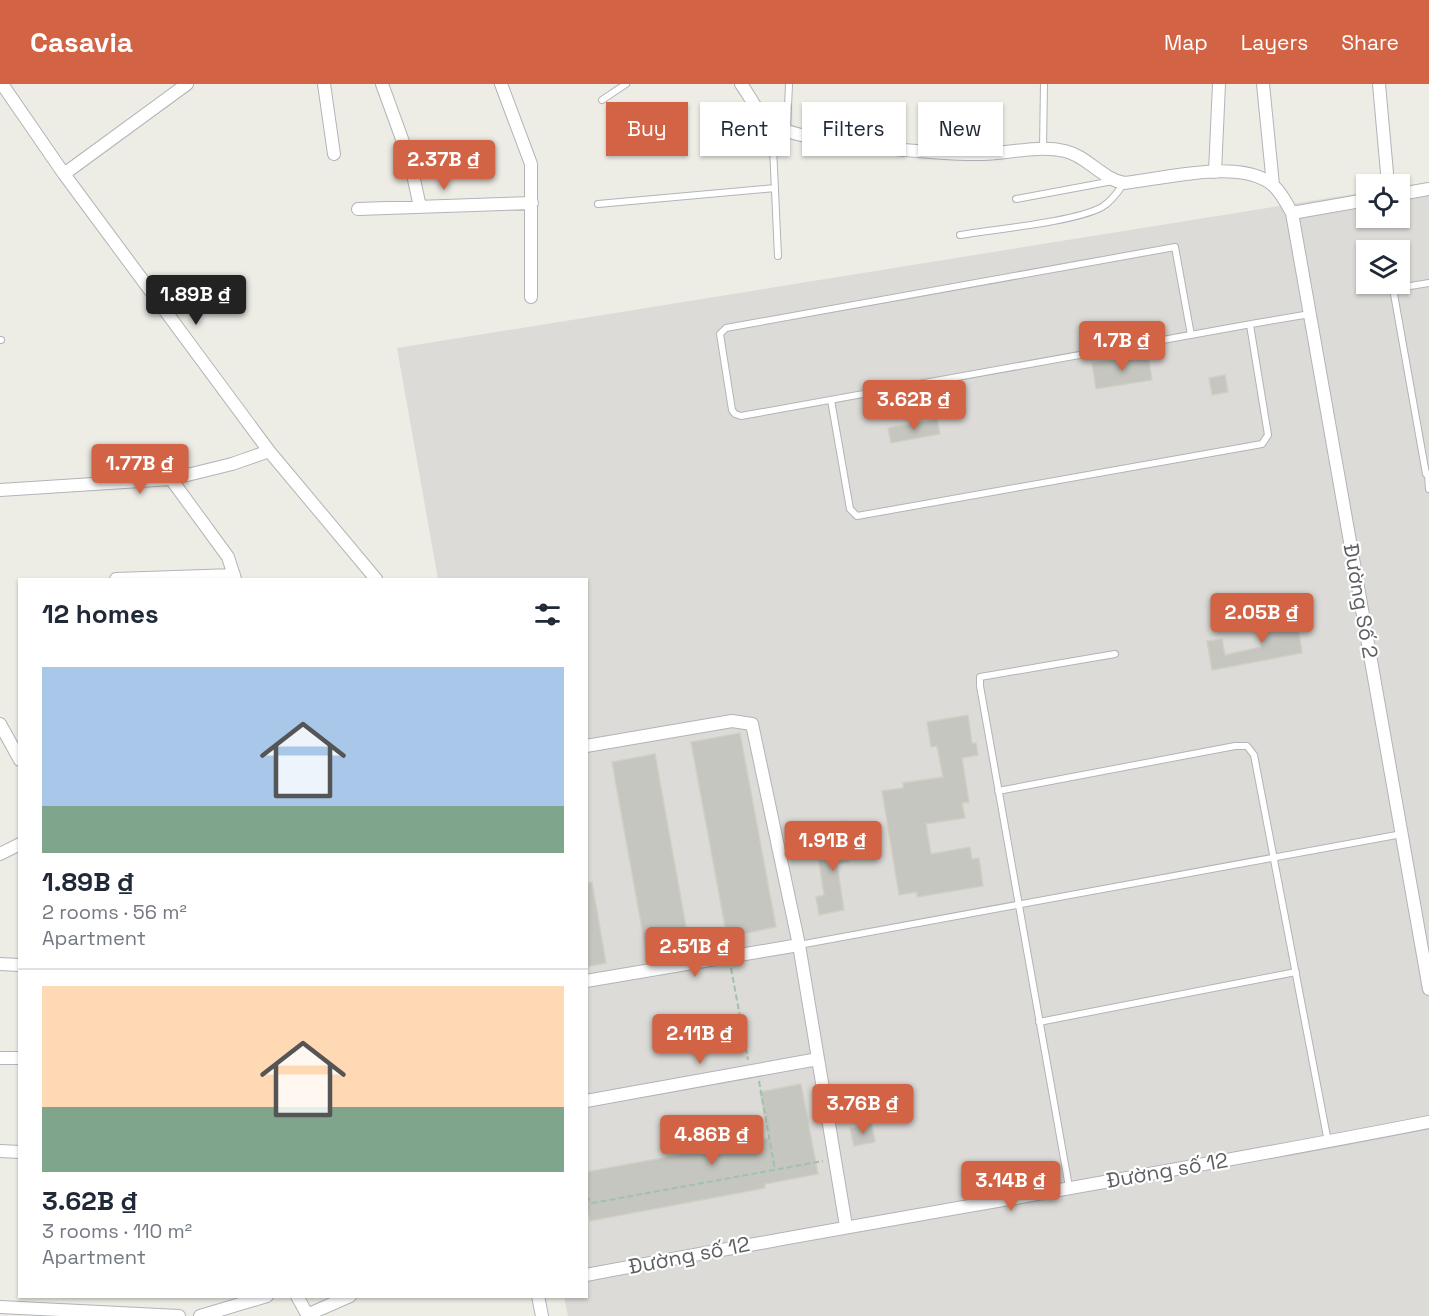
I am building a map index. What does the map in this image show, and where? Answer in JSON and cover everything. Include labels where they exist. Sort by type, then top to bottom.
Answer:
[{"type":"street","points":[[2,84],[64,174],[269,451],[375,578]]},
{"type":"street","points":[[64,174],[187,84]]},
{"type":"street","points":[[324,84],[334,154]]},
{"type":"street","points":[[382,84],[410,160],[420,207]]},
{"type":"street","points":[[501,84],[531,164],[531,297]]},
{"type":"street","points":[[741,84],[753,102]]},
{"type":"street","points":[[1215,172],[1219,84]]},
{"type":"street","points":[[1263,84],[1273,185],[1292,213],[1356,202]]},
{"type":"street","points":[[1379,84],[1387,174]]},
{"type":"street","points":[[790,130],[825,138],[917,151],[982,154],[1043,149],[1074,155],[1119,182],[1215,172],[1256,177],[1273,185]]},
{"type":"street","points":[[1410,192],[1429,189]]},
{"type":"street","points":[[358,209],[532,203]]},
{"type":"street","name":"Đường Số 2","points":[[1292,213],[1429,989]]},
{"type":"street","points":[[0,490],[171,479],[232,464],[269,451]]},
{"type":"street","points":[[171,479],[228,557],[235,577],[176,578]]},
{"type":"street","points":[[588,746],[732,721],[752,724],[799,945],[846,1226]]},
{"type":"street","points":[[0,724],[4,742],[18,758]]},
{"type":"street","points":[[0,854],[18,845]]},
{"type":"street","points":[[588,981],[799,945]]},
{"type":"street","points":[[0,964],[18,965]]},
{"type":"street","points":[[0,1058],[18,1058]]},
{"type":"street","points":[[588,1101],[818,1059]]},
{"type":"street","name":"Đường số 12","points":[[588,1275],[1429,1122]]},
{"type":"street","points":[[0,1151],[18,1152]]},
{"type":"street","points":[[200,1316],[226,1312],[262,1298]]},
{"type":"street","points":[[298,1298],[307,1315],[345,1298]]},
{"type":"street","points":[[538,1298],[542,1316]]},
{"type":"street","points":[[0,1307],[78,1314],[179,1316]]},
{"type":"lane","points":[[602,100],[626,84]]},
{"type":"lane","points":[[788,102],[789,84]]},
{"type":"lane","points":[[1043,149],[1044,84]]},
{"type":"lane","points":[[774,156],[778,256]]},
{"type":"lane","points":[[1016,199],[1119,182]]},
{"type":"lane","points":[[960,234],[1076,215],[1100,208],[1108,203],[1119,182]]},
{"type":"lane","points":[[598,204],[775,188]]},
{"type":"lane","points":[[1191,335],[1175,247],[726,328],[720,331],[735,414],[831,400],[1310,314]]},
{"type":"lane","points":[[1429,283],[1398,288],[1394,294],[1429,489]]},
{"type":"lane","points":[[831,400],[850,509],[857,516],[1203,455],[1262,444],[1267,439],[1250,325]]},
{"type":"lane","points":[[1069,1187],[998,791],[980,677],[1115,654]]},
{"type":"lane","points":[[998,791],[1235,746],[1247,746],[1254,755],[1328,1142]]},
{"type":"lane","points":[[799,945],[1402,834]]},
{"type":"lane","points":[[1039,1022],[1296,972]]},
{"type":"path","points":[[729,957],[775,1170]]},
{"type":"path","points":[[588,1198],[592,1203],[835,1158]]},
{"type":"shaded area","points":[[1429,182],[1429,1316],[568,1316],[564,1298],[588,1298],[588,578],[438,578],[397,348],[1356,194],[1356,228],[1410,228],[1410,185]]},
{"type":"building","points":[[1148,354],[1152,380],[1096,389],[1092,363]]},
{"type":"building","points":[[1225,375],[1228,392],[1212,395],[1209,378]]},
{"type":"building","points":[[937,419],[940,434],[891,443],[888,428]]},
{"type":"building","points":[[1296,613],[1302,653],[1212,670],[1207,641],[1222,639],[1225,655],[1261,647],[1256,621]]},
{"type":"building","points":[[968,715],[972,743],[976,743],[978,755],[962,758],[969,802],[962,803],[965,818],[926,824],[931,854],[970,847],[972,859],[979,858],[983,886],[917,897],[917,892],[899,895],[882,791],[903,788],[903,783],[943,777],[937,746],[931,747],[927,722]]},
{"type":"building","points":[[740,733],[776,927],[727,937],[691,742]]},
{"type":"building","points":[[655,754],[690,949],[647,957],[612,762]]},
{"type":"building","points":[[843,821],[849,862],[837,864],[844,910],[819,915],[816,897],[824,895],[818,856],[835,853],[830,823]]},
{"type":"building","points":[[592,882],[606,963],[588,967],[588,883]]},
{"type":"building","points":[[801,1084],[818,1174],[765,1184],[765,1188],[590,1221],[588,1172],[769,1138],[760,1092]]},
{"type":"building","points":[[872,1124],[875,1142],[854,1146],[850,1128]]}]
